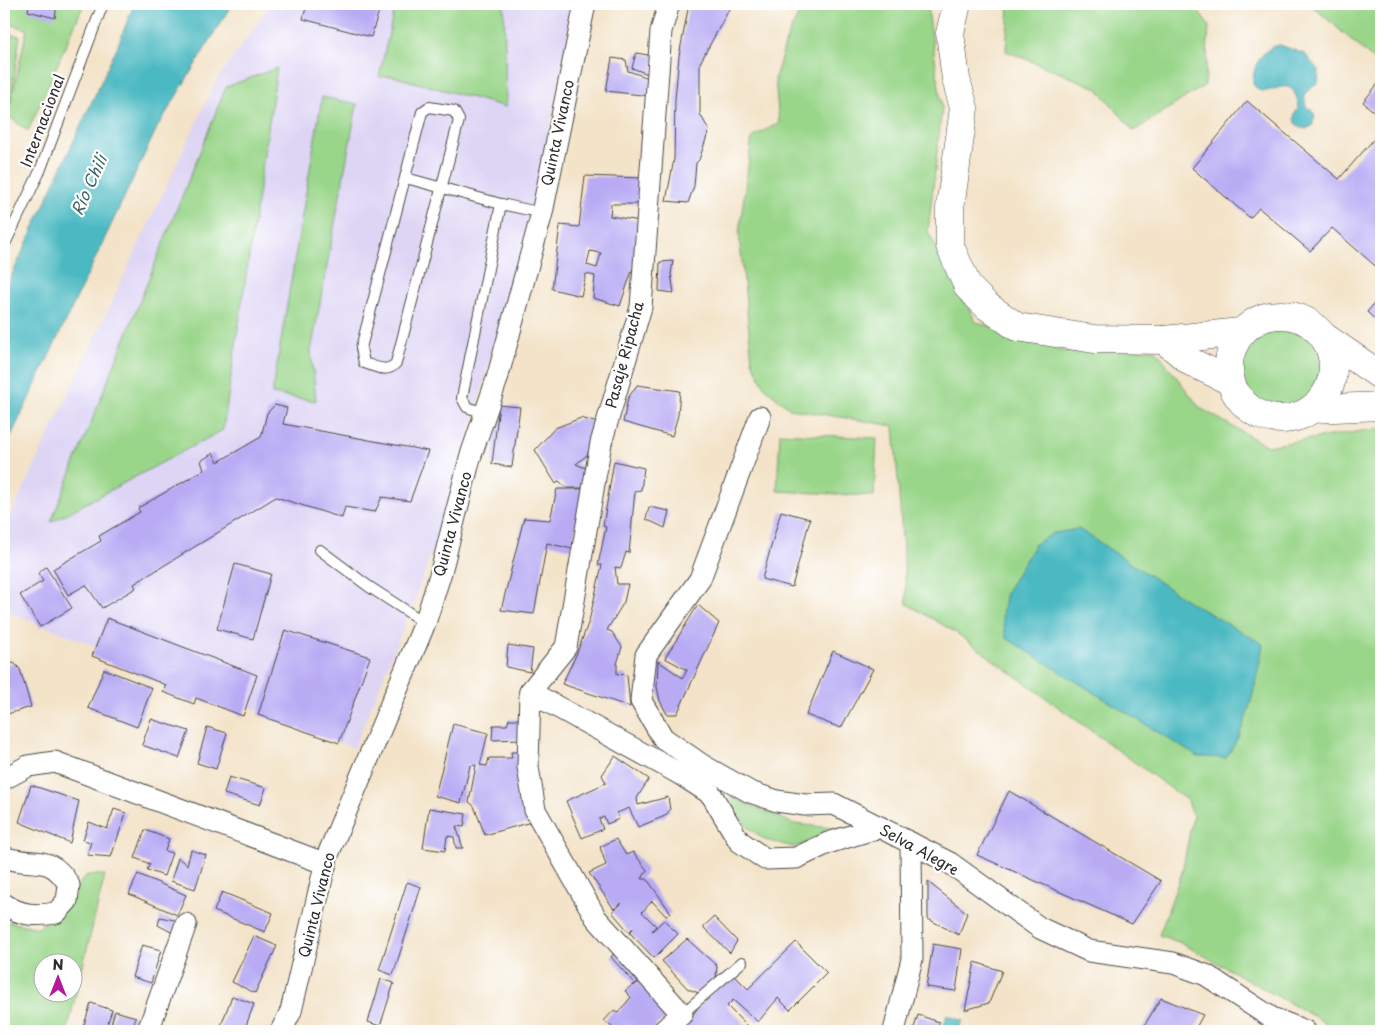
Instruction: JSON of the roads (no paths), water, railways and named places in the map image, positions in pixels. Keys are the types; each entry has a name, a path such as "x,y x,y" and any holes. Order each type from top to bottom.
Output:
{"street":[{"name":"Quinta Vivanco","path":"281,1031 291,1011 326,864 425,623 441,572 484,413 497,379 542,213 585,4"},
{"name":"Pasaje Ripacha","path":"530,692 566,647 601,443 641,307 661,32 669,4"},
{"path":"956,4 950,33 956,79 964,108 950,208 950,246 968,287 987,306 1017,327 1094,339 1164,340 1241,332 1264,318 1280,315 1296,318 1311,325 1323,336 1381,376"},
{"path":"1241,332 1231,351 1229,366 1230,380 1236,394 1245,405 1257,413 1284,419 1299,416 1311,409 1326,390 1333,367 1330,351 1323,336"},
{"path":"1164,340 1191,362 1230,380"},
{"path":"1311,409 1381,406"},
{"name":"Selva Alegre","path":"760,417 700,579 646,655 641,701 663,738 702,765 750,792 777,801 805,805 834,804 880,827 950,863 1040,928 1064,940 1089,951 1173,963 1206,975 1272,1018 1305,1031"},
{"path":"663,1031 682,1014 596,918 535,810 528,767 530,692 680,774 711,794 739,841 765,859 796,858 828,843 880,827"},
{"path":"4,779 28,766 55,762 326,864"},
{"path":"680,774 702,765"},
{"path":"894,1031 912,960 911,843"},
{"path":"4,856 39,861 61,871 69,885 66,901 56,913 36,916 15,912 4,904"},
{"path":"148,1031 186,924"}],"lane":[{"name":"Internacional","path":"4,246 40,171 103,4"},
{"path":"429,106 454,112 459,120 443,187 396,363 389,369 364,363 360,348 422,112 429,106"},
{"path":"406,178 501,204 542,213"},
{"path":"484,413 467,407 462,398 501,204"},
{"path":"320,550 368,586 425,623"},
{"path":"682,1014 742,962"}],"water":[{"name":"Río Chili","path":"134,4 232,4 157,128 4,451 4,292 118,45"},
{"path":"1280,45 1305,54 1319,71 1318,83 1304,94 1306,107 1312,110 1315,116 1312,126 1306,129 1299,127 1294,120 1295,113 1299,108 1296,95 1291,88 1285,87 1265,91 1258,90 1253,84 1254,71 1259,59 1268,50"},
{"path":"1079,529 1191,603 1263,644 1246,718 1226,758 1198,757 1006,638 1002,615 1006,592 1035,544 1054,533"},
{"path":"947,1015 963,1021 957,1031 942,1031"}]}
